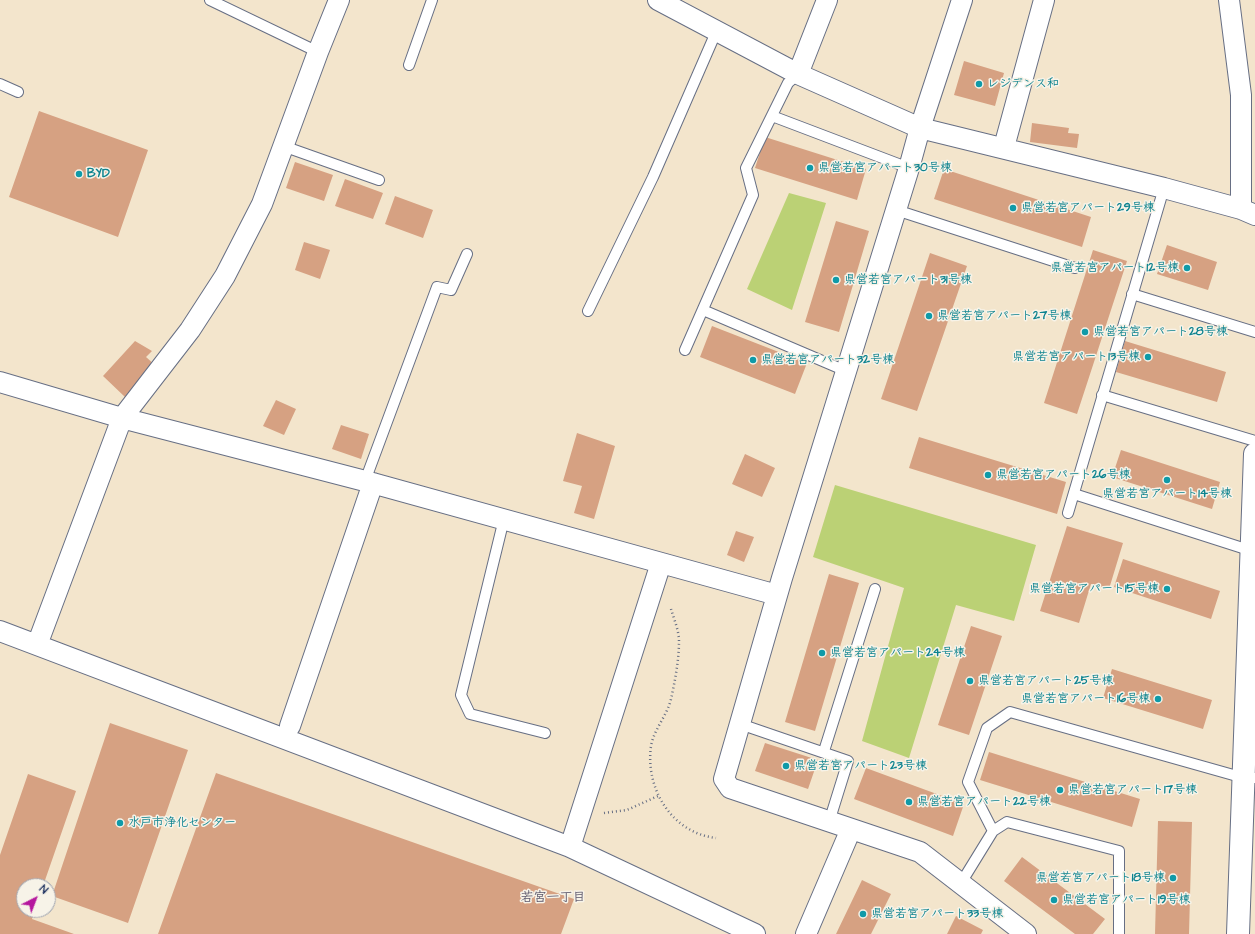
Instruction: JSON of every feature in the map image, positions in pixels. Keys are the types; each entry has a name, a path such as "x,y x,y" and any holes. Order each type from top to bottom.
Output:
{"street":[{"path":"37,646 122,418 190,330 225,276 262,204 318,52 339,0"},
{"path":"658,0 798,74 920,128 1004,147 1164,188 1248,212 1241,95 1228,0"},
{"path":"798,74 827,0"},
{"path":"962,0 920,128 777,595 724,779 730,788 920,852 1026,934"},
{"path":"1004,147 1044,0"},
{"path":"0,382 122,418 369,482 777,595"},
{"path":"1238,934 1250,778 1253,579 1252,551 1255,454"},
{"path":"290,726 369,482"},
{"path":"570,847 661,563"},
{"path":"0,631 570,847 755,934"},
{"path":"806,934 851,829"}],"lane":[{"path":"210,0 318,52"},
{"path":"409,65 432,0"},
{"path":"588,311 653,177 717,30"},
{"path":"685,350 753,195 746,168 788,83 798,74"},
{"path":"0,84 18,92"},
{"path":"772,116 909,168"},
{"path":"284,146 380,180"},
{"path":"1068,513 1164,188"},
{"path":"896,210 1075,268"},
{"path":"369,482 437,287 451,290 467,254"},
{"path":"1132,294 1255,332"},
{"path":"703,310 846,371"},
{"path":"1102,395 1255,442"},
{"path":"1074,494 1252,551"},
{"path":"504,519 461,695 470,714 545,733"},
{"path":"824,751 875,589"},
{"path":"993,831 968,782 987,728 1010,712 1250,778"},
{"path":"740,724 824,751 848,761 829,822"},
{"path":"961,883 993,831 1007,822 1119,851 1119,934"}],"path":[{"path":"655,584 669,599 679,640 671,699 651,745 652,776 658,796 669,812 682,826 702,837 716,838"},
{"path":"582,811 608,813 627,810 658,796"}],"green space":[{"path":"789,193 826,203 792,310 747,289"},
{"path":"835,485 1036,545 1014,621 956,605 909,758 862,741 904,588 813,557"}],"building":[{"name":"レジデンス和","path":"964,61 1004,73 995,106 954,95"},
{"name":"BYD","path":"39,111 148,150 118,237 9,197"},
{"path":"1032,123 1069,128 1068,133 1079,134 1077,148 1030,142"},
{"name":"県営若宮アパート30号棟","path":"765,137 866,169 857,200 755,168"},
{"path":"295,162 333,175 324,201 286,188"},
{"name":"県営若宮アパート29号棟","path":"944,169 1091,217 1082,247 934,199"},
{"path":"345,179 383,193 373,219 335,206"},
{"path":"395,196 433,210 423,238 385,224"},
{"name":"県営若宮アパート31号棟","path":"836,221 869,231 839,332 805,322"},
{"path":"304,242 330,250 320,279 295,270"},
{"name":"県営若宮アパート12号棟","path":"1167,245 1217,262 1208,290 1157,274"},
{"name":"県営若宮アパート28号棟","path":"1093,250 1127,261 1077,414 1044,403"},
{"name":"県営若宮アパート27号棟","path":"930,253 967,266 917,411 881,399"},
{"name":"県営若宮アパート32号棟","path":"712,326 807,363 795,394 700,357"},
{"path":"135,341 152,351 146,357 155,365 125,397 103,376"},
{"name":"県営若宮アパート13号棟","path":"1125,341 1226,372 1217,402 1116,372"},
{"path":"276,400 296,409 284,435 263,426"},
{"path":"341,425 369,434 361,459 332,449"},
{"path":"577,433 615,446 594,519 574,513 582,486 563,481"},
{"name":"県営若宮アパート26号棟","path":"919,437 1066,482 1057,514 909,468"},
{"name":"県営若宮アパート14号棟","path":"1121,450 1220,482 1212,509 1112,477"},
{"path":"745,454 775,468 762,497 732,484"},
{"path":"1067,526 1123,543 1109,589 1091,584 1079,623 1040,611"},
{"path":"736,531 754,537 744,562 727,555"},
{"name":"県営若宮アパート15号棟","path":"1123,559 1220,591 1211,619 1114,587"},
{"name":"県営若宮アパート24号棟","path":"829,574 859,583 815,731 785,722"},
{"name":"県営若宮アパート25号棟","path":"971,626 1002,636 969,735 938,725"},
{"name":"県営若宮アパート16号棟","path":"1112,669 1212,700 1203,729 1103,698"},
{"name":"水戸市浄化センター","path":"110,723 188,750 128,923 56,897 56,884"},
{"name":"県営若宮アパート23号棟","path":"765,743 818,760 808,789 755,771"},
{"name":"県営若宮アパート17号棟","path":"989,752 1140,799 1132,827 980,780"},
{"name":"県営若宮アパート22号棟","path":"866,768 964,804 953,836 854,799"},
{"path":"216,773 574,899 561,934 158,934"},
{"path":"28,774 76,791 46,878 16,878 16,918 32,918 74,934 0,934 0,855"},
{"name":"県営若宮アパート18号棟","path":"1158,821 1192,822 1189,934 1155,934"},
{"name":"県営若宮アパート19号棟","path":"1022,857 1105,919 1093,934 1075,934 1004,881"},
{"name":"県営若宮アパート33号棟","path":"862,880 891,894 871,934 836,934"},
{"path":"956,916 983,930 981,934 947,934"}],"place":[{"name":"レジデンス和","path":"979,84"},
{"name":"県営若宮アパート30号棟","path":"810,168"},
{"name":"BYD","path":"79,174"},
{"name":"県営若宮アパート29号棟","path":"1013,208"},
{"name":"県営若宮アパート12号棟","path":"1187,268"},
{"name":"県営若宮アパート31号棟","path":"836,280"},
{"name":"県営若宮アパート27号棟","path":"929,316"},
{"name":"県営若宮アパート28号棟","path":"1085,332"},
{"name":"県営若宮アパート13号棟","path":"1148,357"},
{"name":"県営若宮アパート32号棟","path":"753,360"},
{"name":"県営若宮アパート26号棟","path":"988,475"},
{"name":"県営若宮アパート14号棟","path":"1167,480"},
{"name":"県営若宮アパート15号棟","path":"1167,589"},
{"name":"県営若宮アパート24号棟","path":"822,653"},
{"name":"県営若宮アパート25号棟","path":"970,681"},
{"name":"県営若宮アパート16号棟","path":"1158,699"},
{"name":"県営若宮アパート23号棟","path":"786,766"},
{"name":"県営若宮アパート17号棟","path":"1060,790"},
{"name":"県営若宮アパート22号棟","path":"909,802"},
{"name":"水戸市浄化センター","path":"120,823"},
{"name":"県営若宮アパート18号棟","path":"1173,878"},
{"name":"県営若宮アパート19号棟","path":"1054,900"},
{"name":"県営若宮アパート33号棟","path":"863,914"}],"district":[{"name":"若宮一丁目","path":"553,898"}]}
